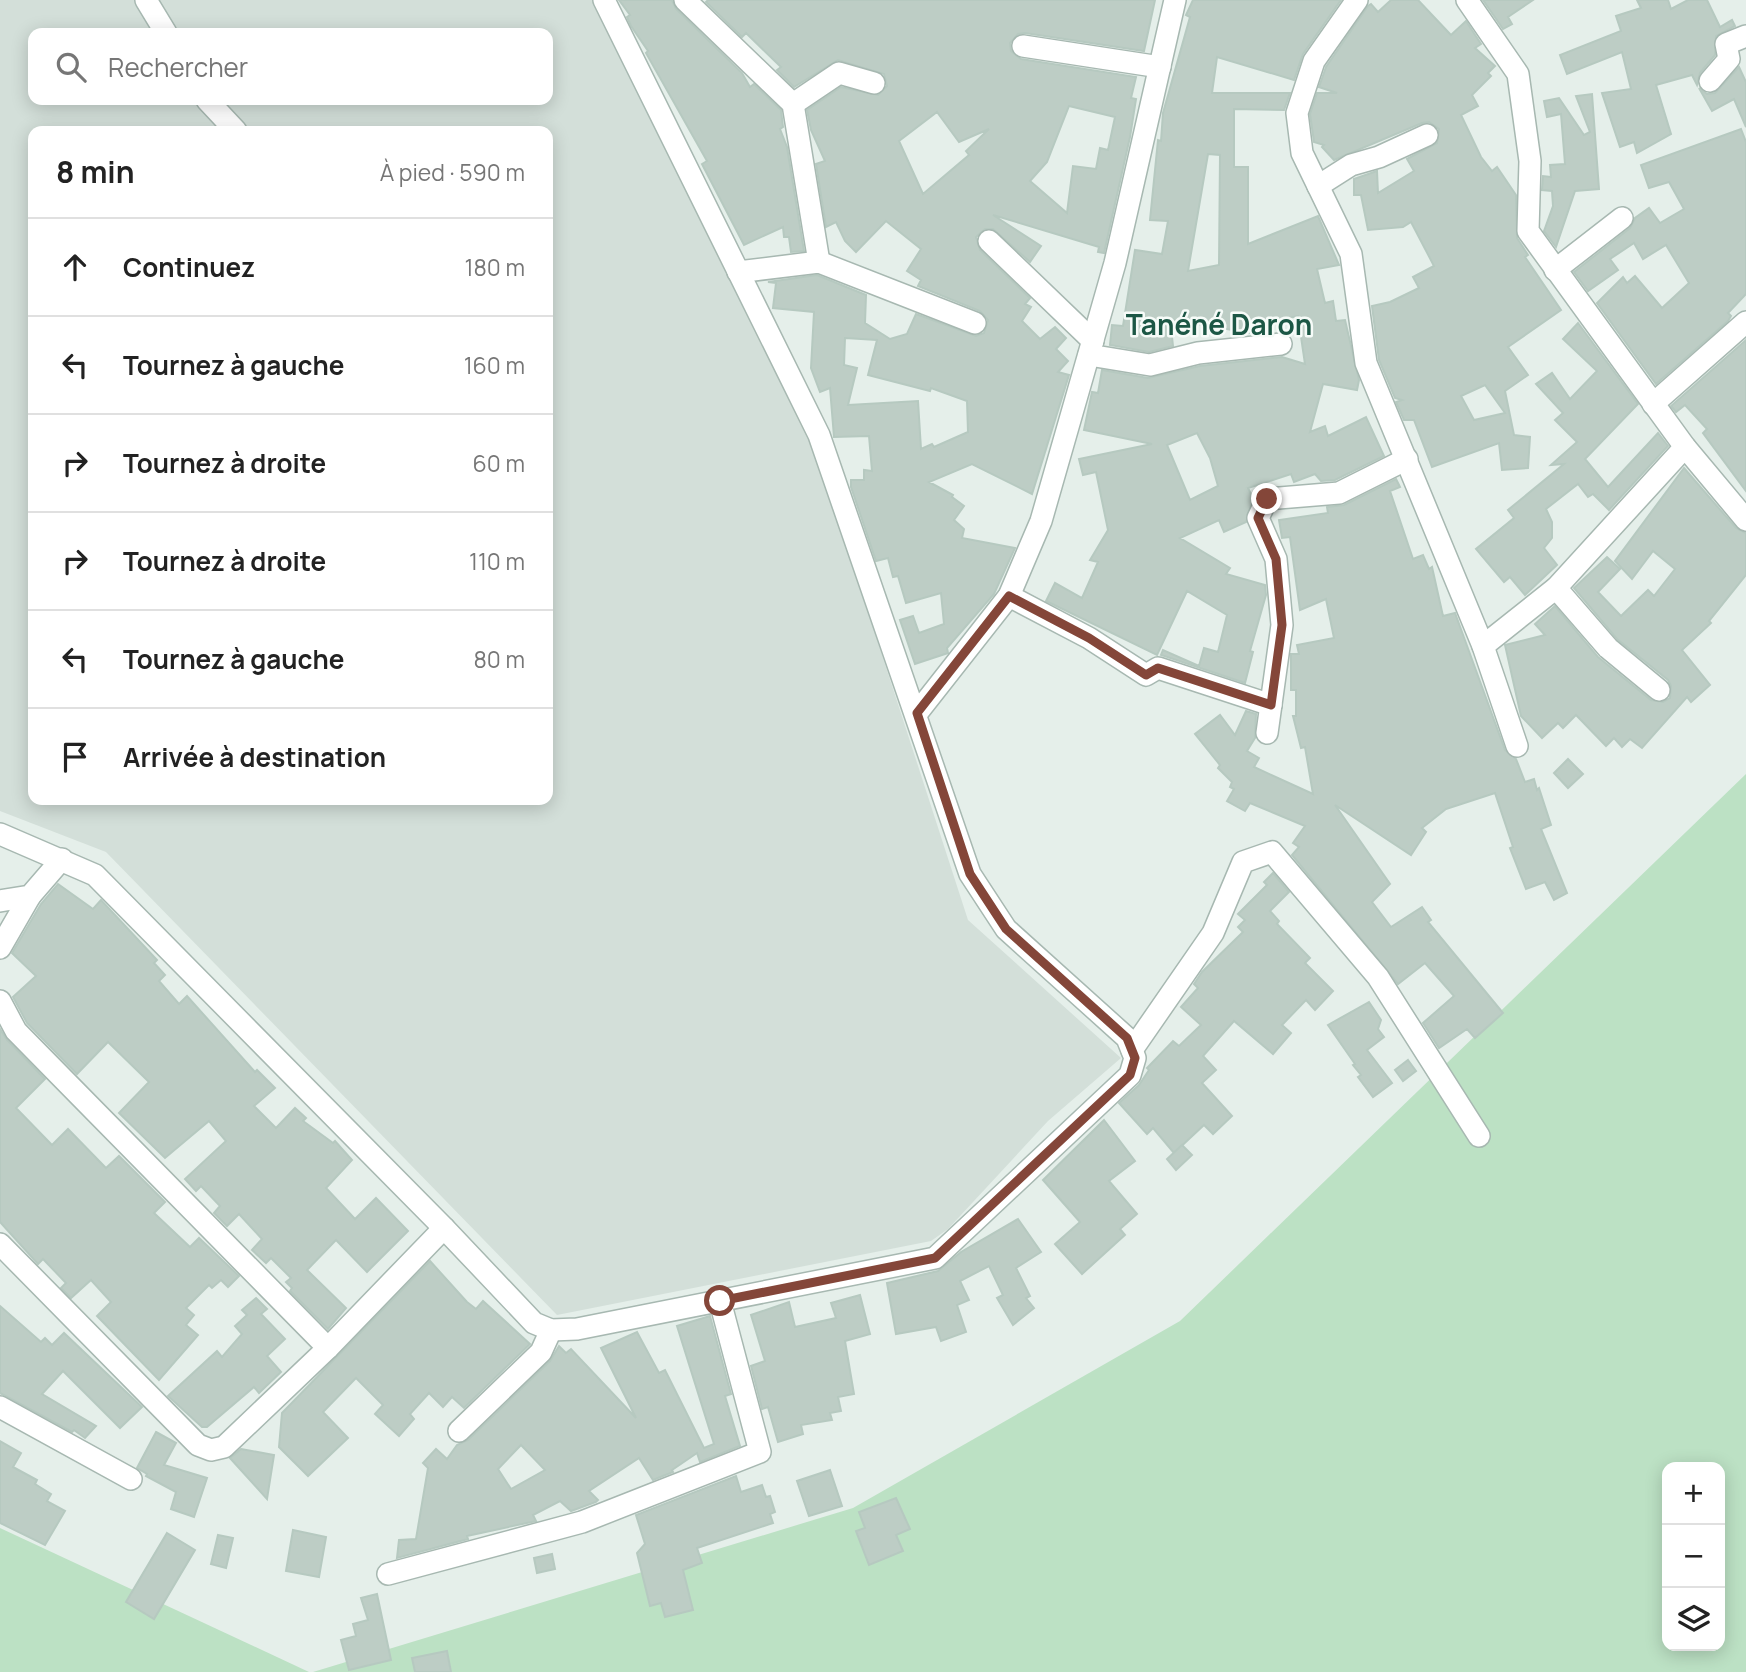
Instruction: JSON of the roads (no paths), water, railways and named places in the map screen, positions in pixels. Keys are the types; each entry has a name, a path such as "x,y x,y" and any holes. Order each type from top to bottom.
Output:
{"street":[{"path":"146,0 163,28"},
{"path":"0,834 95,875 534,1322 551,1330 577,1329 935,1258 1130,1075 1135,1058 1127,1038 1006,929 970,874 917,713 819,435 604,0"},
{"path":"685,0 793,104 819,262"},
{"path":"917,713 1009,596 1041,521 1115,263 1175,0"},
{"path":"1357,0 1314,61 1297,113 1302,153 1351,254 1366,363 1483,646 1517,746"},
{"path":"1468,0 1518,74 1530,160 1528,231 1685,447 1746,520"},
{"path":"1710,81 1729,59 1726,44 1746,36"},
{"path":"1023,46 1160,67"},
{"path":"793,104 839,73 874,83"},
{"path":"212,105 231,126"},
{"path":"1318,186 1351,164 1379,157 1427,135"},
{"path":"1555,270 1622,218"},
{"path":"989,241 1091,348 1150,365 1198,353 1281,344"},
{"path":"738,272 819,262 975,323"},
{"path":"1653,404 1746,322"},
{"path":"1483,646 1556,588 1685,447"},
{"path":"1267,733 1282,625 1276,559 1258,518 1267,499 1339,493 1407,459"},
{"path":"1556,588 1608,648 1659,690"},
{"path":"1009,596 1089,638 1146,675 1158,668 1271,705"},
{"path":"1132,1050 1213,933 1242,862 1272,852 1378,978 1479,1136"},
{"path":"0,948 30,897 62,859"},
{"path":"0,901 30,897"},
{"path":"0,1001 16,1031 328,1348"},
{"path":"0,1244 198,1445 211,1450 225,1447 328,1348 444,1228"},
{"path":"388,1574 582,1522 760,1452 720,1301"},
{"path":"458,1431 541,1352 551,1330"},
{"path":"0,1407 131,1479"}],"district":[{"name":"Tanéné Daron","path":"1219,324"}]}
